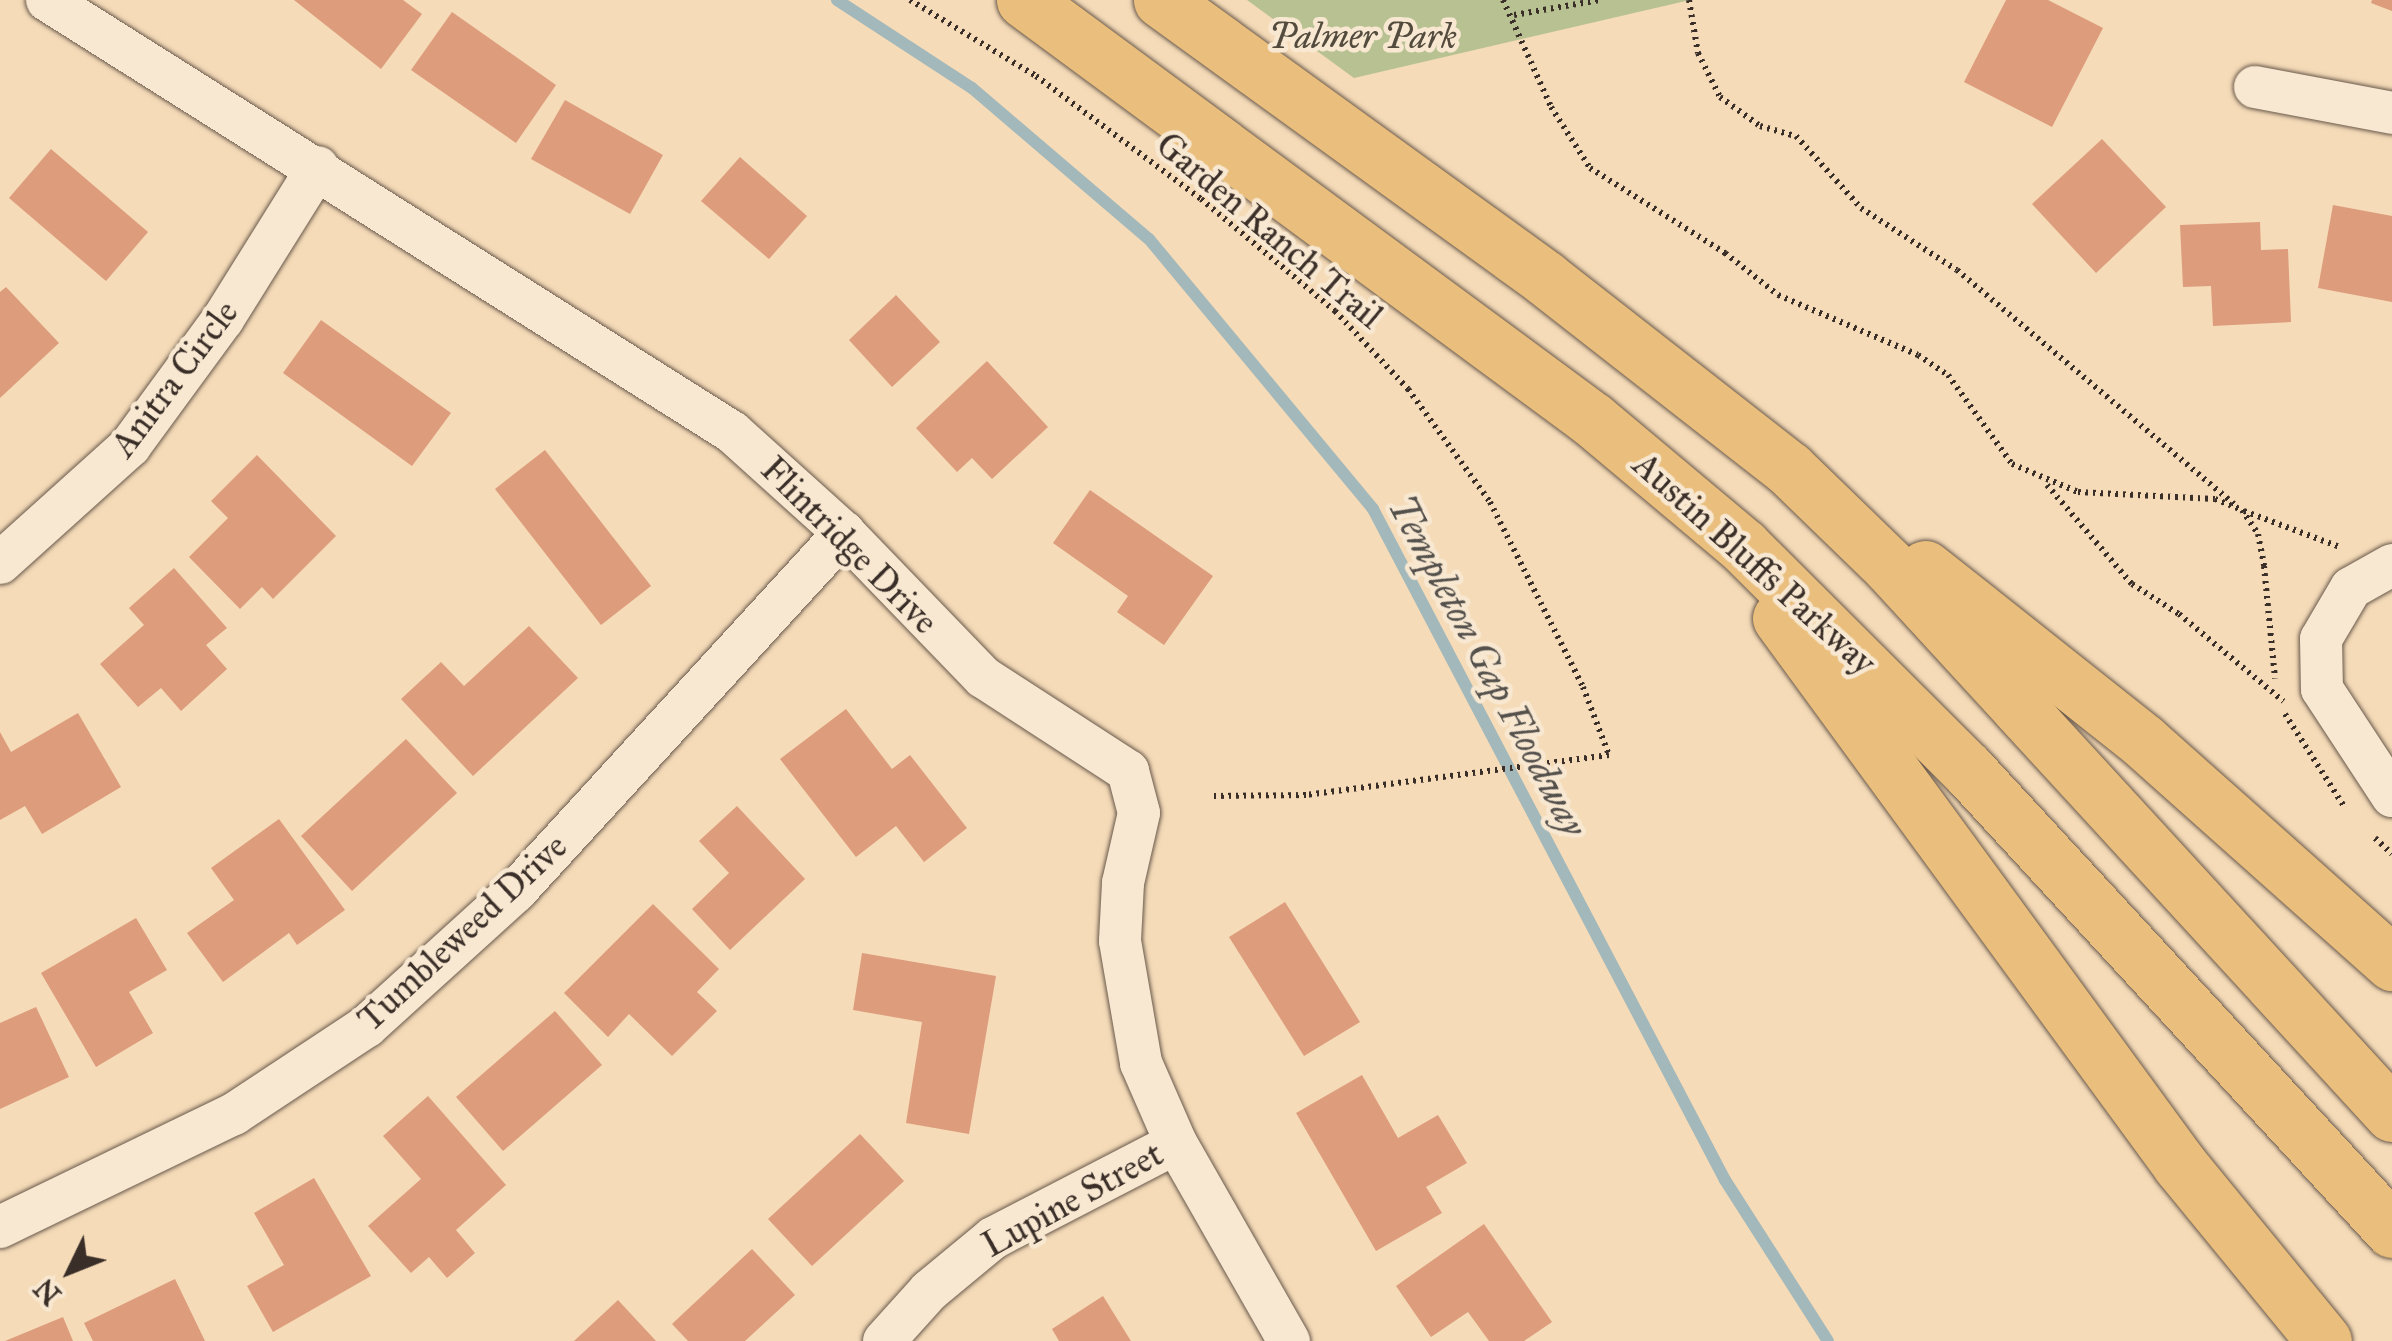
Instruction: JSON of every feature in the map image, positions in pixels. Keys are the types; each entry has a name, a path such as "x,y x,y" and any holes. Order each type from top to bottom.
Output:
{"main road":[{"name":"Austin Bluffs Parkway","path":"1024,0 1670,484 1846,644 2392,1230"},
{"path":"1161,0 1603,322 2142,740 2392,963"},
{"path":"1790,469 1888,566 2392,1114"},
{"path":"1670,484 1799,642 2180,1164 2324,1341"}],"street":[{"name":"Flintridge Drive","path":"48,0 662,382 732,432 844,532 983,678 1128,772 1139,812 1124,884 1124,994 1141,1063 1176,1143 1288,1341"},
{"path":"2255,87 2392,114"},
{"name":"Anitra Circle","path":"0,563 130,446 224,319 318,168"},
{"name":"Tumbleweed Drive","path":"0,1227 234,1114 367,1026 516,891 844,532"},
{"path":"2379,812 2322,689 2320,639 2351,588 2390,565"},
{"name":"Lupine Street","path":"884,1341 929,1291 993,1238 1176,1143"}],"path":[{"name":"Garden Ranch Trail","path":"910,0 1036,76 1202,199 1335,311 1408,389 1490,502 1583,687 1608,755 1306,795 1214,796"},
{"path":"1503,0 1514,14 1551,107 1590,168 1725,253 1778,295 1918,356 1948,375 2012,464 2045,482 2078,492 2215,500 2390,565"},
{"path":"1514,14 1600,0"},
{"path":"1689,0 1698,53 1720,96 1760,126 1796,136 1862,208 1957,270 2242,510 2261,550 2280,701 2312,766 2352,815"},
{"path":"2045,482 2132,584 2179,614 2280,701"},
{"path":"2379,812 2392,854"}],"green space":[{"name":"Palmer Park","path":"1247,0 1690,0 1354,78"}],"building":[{"path":"294,0 403,0 422,14 381,69"},
{"path":"2006,0 2048,0 2103,28 2052,127 1964,82"},
{"path":"2392,0 2392,11 2371,3"},
{"path":"452,12 556,85 516,143 411,70"},
{"path":"565,100 663,155 630,214 531,159"},
{"path":"2102,139 2166,207 2096,273 2032,204"},
{"path":"51,149 148,232 106,281 9,198"},
{"path":"740,157 807,216 769,259 701,201"},
{"path":"2333,205 2392,216 2392,302 2318,288"},
{"path":"2260,222 2261,250 2288,249 2291,322 2213,326 2211,286 2183,287 2180,225"},
{"path":"6,287 59,343 0,398 0,292"},
{"path":"896,295 940,342 892,387 849,340"},
{"path":"321,320 451,413 412,466 283,373"},
{"path":"987,361 1048,427 992,479 972,458 957,472 916,428"},
{"path":"545,450 651,586 601,625 495,489"},
{"path":"257,455 336,536 273,599 262,587 240,609 189,557 228,518 211,501"},
{"path":"1090,490 1213,576 1164,645 1117,612 1128,596 1053,543"},
{"path":"174,568 227,628 206,645 227,669 181,711 161,688 138,707 100,664 144,625 129,608"},
{"path":"529,626 578,678 473,776 401,699 441,662 464,686"},
{"path":"846,709 892,769 910,755 967,828 924,862 896,826 856,857 780,759"},
{"path":"78,713 121,787 42,834 25,806 0,820 0,732 11,752"},
{"path":"406,739 457,793 352,891 301,836"},
{"path":"737,806 805,879 730,950 692,909 729,873 699,841"},
{"path":"279,819 345,910 297,945 289,933 223,982 187,933 234,900 211,868"},
{"path":"1285,902 1360,1022 1304,1056 1229,937"},
{"path":"653,904 719,969 697,992 717,1011 672,1056 629,1014 608,1037 564,993"},
{"path":"136,918 167,970 129,992 153,1033 96,1067 41,973"},
{"path":"862,953 996,976 969,1134 906,1123 922,1022 853,1010"},
{"path":"36,1007 69,1077 0,1109 0,1023"},
{"path":"555,1011 602,1065 503,1151 456,1097"},
{"path":"1362,1075 1398,1138 1438,1115 1467,1163 1426,1187 1442,1213 1376,1251 1296,1113"},
{"path":"428,1096 506,1185 456,1230 475,1253 447,1278 429,1257 411,1273 368,1226 421,1179 383,1136"},
{"path":"860,1134 904,1181 812,1266 768,1219"},
{"path":"314,1178 371,1276 273,1332 247,1286 284,1265 254,1213"},
{"path":"1484,1224 1552,1322 1524,1341 1489,1341 1468,1312 1431,1337 1396,1286"},
{"path":"752,1249 795,1295 745,1341 688,1341 672,1324"},
{"path":"175,1279 205,1341 93,1341 84,1323"},
{"path":"1103,1296 1131,1341 1059,1341 1052,1329"},
{"path":"618,1300 656,1341 574,1341"},
{"path":"63,1317 73,1341 5,1341"}],"waterway":[{"name":"Templeton Gap Floodway","path":"837,0 972,88 1149,239 1373,509 1725,1180 1828,1341"}]}
